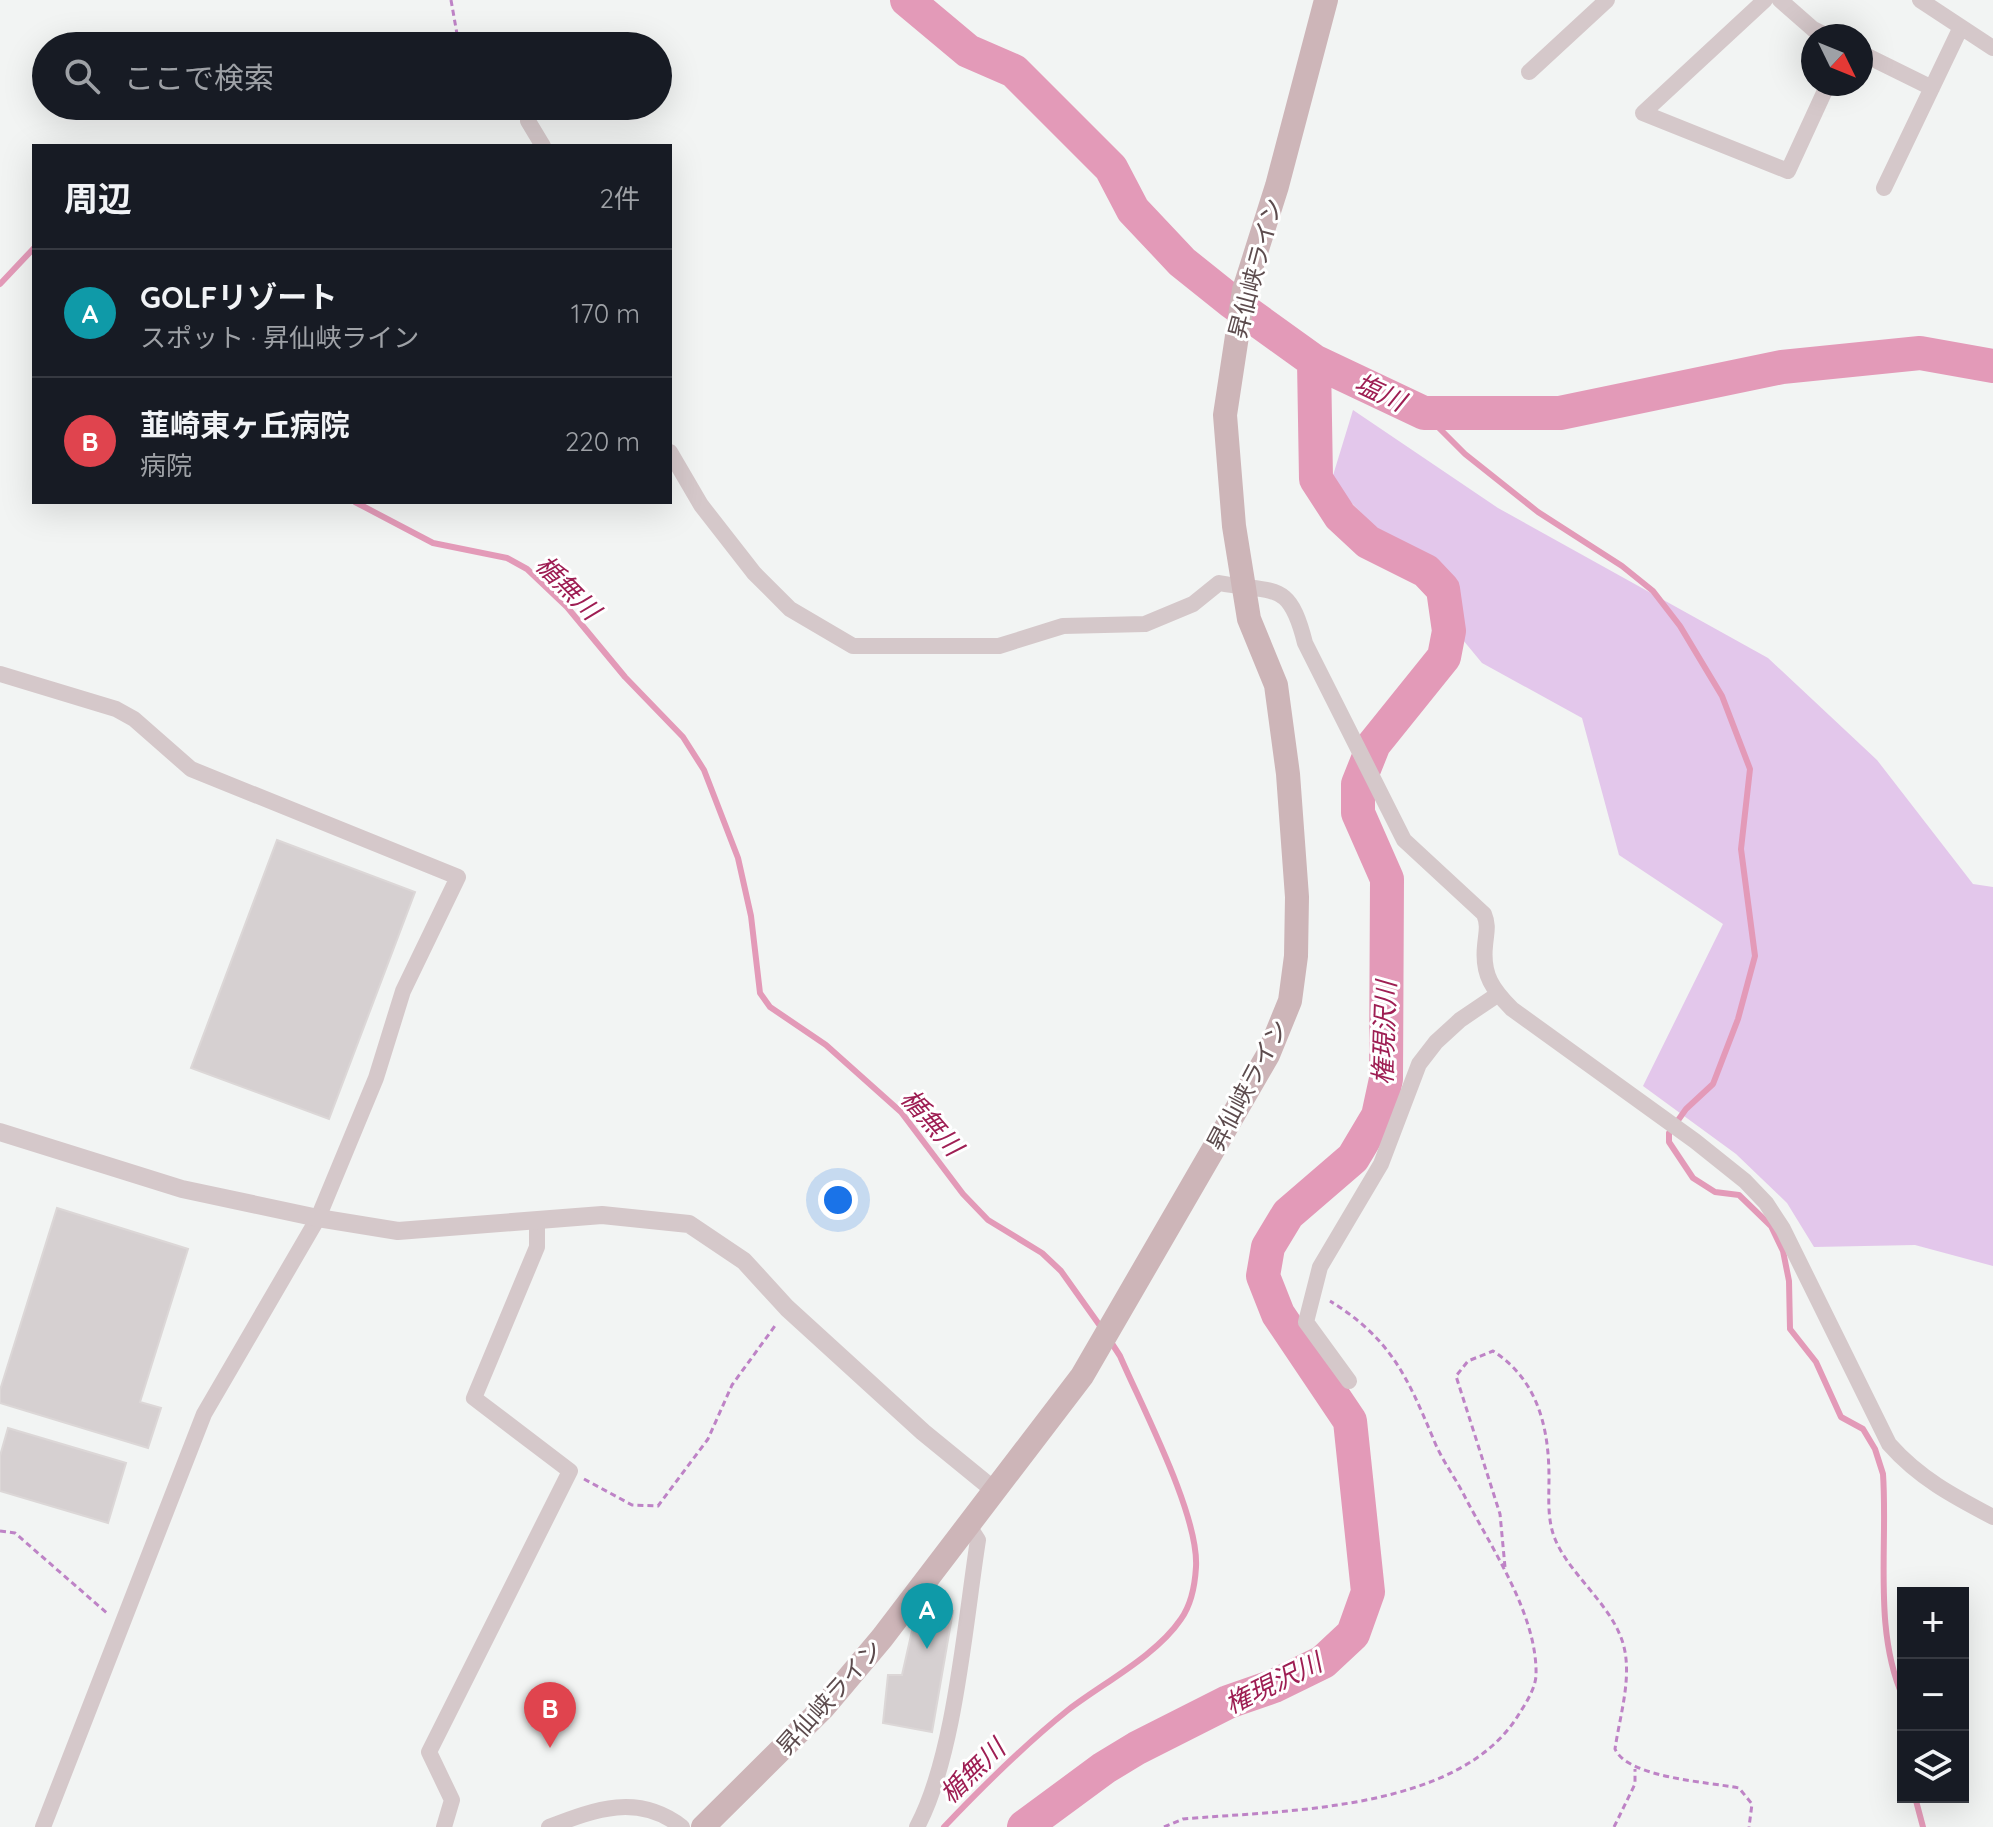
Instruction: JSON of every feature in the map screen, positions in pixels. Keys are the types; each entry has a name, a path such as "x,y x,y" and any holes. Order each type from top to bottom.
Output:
{"main road":[{"name":"昇仙峡ライン","path":"703,1827 823,1708 969,1526 1082,1376 1268,1055 1290,1001 1296,956 1297,897 1288,774 1276,685 1249,619 1234,526 1225,415 1244,290 1277,186 1324,10"}],"street":[{"path":"1529,72 1607,0"},
{"path":"1765,0 1643,113 1788,171 1822,96"},
{"path":"1780,0 1807,24"},
{"path":"1920,0 1993,48"},
{"path":"1884,188 1961,27"},
{"path":"1873,59 1932,88"},
{"path":"528,121 542,144"},
{"path":"672,455 701,505 754,573 790,609 853,646 999,646 1063,626 1145,624 1193,604 1219,583 1272,590 1297,611 1305,643 1354,747 1404,840 1484,914 1489,925 1485,973 1497,995 1745,1181 1783,1229 1889,1444 1910,1467 1942,1491 1993,1517"},
{"path":"0,674 116,709 134,719 191,769 458,877 403,991 376,1078 318,1218 204,1414 43,1827"},
{"path":"1349,1381 1306,1322 1320,1267 1381,1164 1419,1064 1444,1034 1497,995"},
{"path":"0,1132 182,1189 318,1218 398,1231 602,1215 689,1224 744,1261 787,1308 923,1432 994,1490"},
{"path":"444,1827 452,1800 429,1752 570,1471 474,1398 537,1247 537,1221"},
{"path":"917,1827 931,1802 953,1697 978,1540 969,1526"},
{"path":"549,1827 597,1808 648,1808 668,1816 682,1827"}],"path":[{"path":"451,0 457,32"},
{"path":"1164,1827 1183,1819 1339,1806 1384,1795 1462,1767 1511,1729 1536,1678 1533,1641 1506,1571 1434,1441 1420,1403 1393,1354 1375,1335 1313,1291"},
{"path":"570,1471 632,1505 658,1506 708,1439 732,1385 787,1308"},
{"path":"1506,1571 1500,1514 1456,1376 1468,1361 1493,1351 1524,1378 1543,1414 1549,1450 1549,1519 1556,1541 1620,1636 1626,1657 1615,1749 1619,1757 1635,1769 1739,1788 1752,1804 1749,1827"},
{"path":"0,1531 15,1533 123,1627"},
{"path":"1614,1827 1635,1784 1635,1769"}],"shaded area":[{"path":"1353,410 1498,508 1768,658 1877,760 1973,884 1993,887 1993,1266 1915,1245 1814,1247 1787,1203 1736,1154 1643,1086 1723,924 1619,855 1582,718 1482,663 1463,640 1454,590 1438,562 1383,535 1331,482"}],"building":[{"path":"277,840 415,892 329,1119 191,1068"},
{"path":"57,1208 188,1249 140,1402 161,1408 148,1448 0,1403 0,1390"},
{"path":"8,1428 126,1463 108,1523 0,1491 0,1456"},
{"path":"930,1609 953,1611 932,1732 883,1723 888,1675 902,1675 914,1622 927,1621"}],"waterway":[{"name":"塩川","path":"907,0 968,51 1014,71 1111,168 1133,210 1182,262 1232,302 1314,361 1424,413 1560,413 1782,367 1920,353 1993,366"},
{"name":"楯無川","path":"0,284 32,250"},
{"name":"権現沢川","path":"1024,1827 1104,1768 1137,1748 1228,1702 1274,1686 1323,1662 1353,1634 1368,1592 1350,1421 1278,1314 1263,1276 1268,1247 1288,1214 1353,1158 1378,1116 1386,1079 1387,879 1358,813 1358,784 1374,744 1444,657 1449,631 1443,589 1426,571 1368,542 1340,516 1316,479 1314,361"},
{"path":"1424,413 1465,454 1538,512 1622,566 1653,591 1680,626 1722,696 1750,769 1741,849 1755,956 1738,1019 1713,1084 1686,1109 1669,1133 1669,1142 1693,1178 1715,1192 1739,1195 1771,1226 1783,1251 1789,1281 1790,1329 1816,1362 1841,1417 1863,1429 1875,1449 1883,1474 1885,1616 1897,1680"},
{"name":"楯無川","path":"359,504 433,543 507,558 527,569 567,607 625,677 683,737 704,770 738,858 751,916 760,993 770,1007 826,1045 901,1112 963,1194 988,1220 1042,1253 1061,1271 1103,1330"},
{"name":"楯無川","path":"944,1827 1051,1724 1158,1645 1181,1619 1190,1601 1196,1567 1188,1519 1155,1431 1109,1339"},
{"path":"1917,1803 1923,1827"}],"place":[{"name":"GOLFリゾート","path":"927,1649"},
{"name":"韮崎東ヶ丘病院","path":"550,1748"}]}
